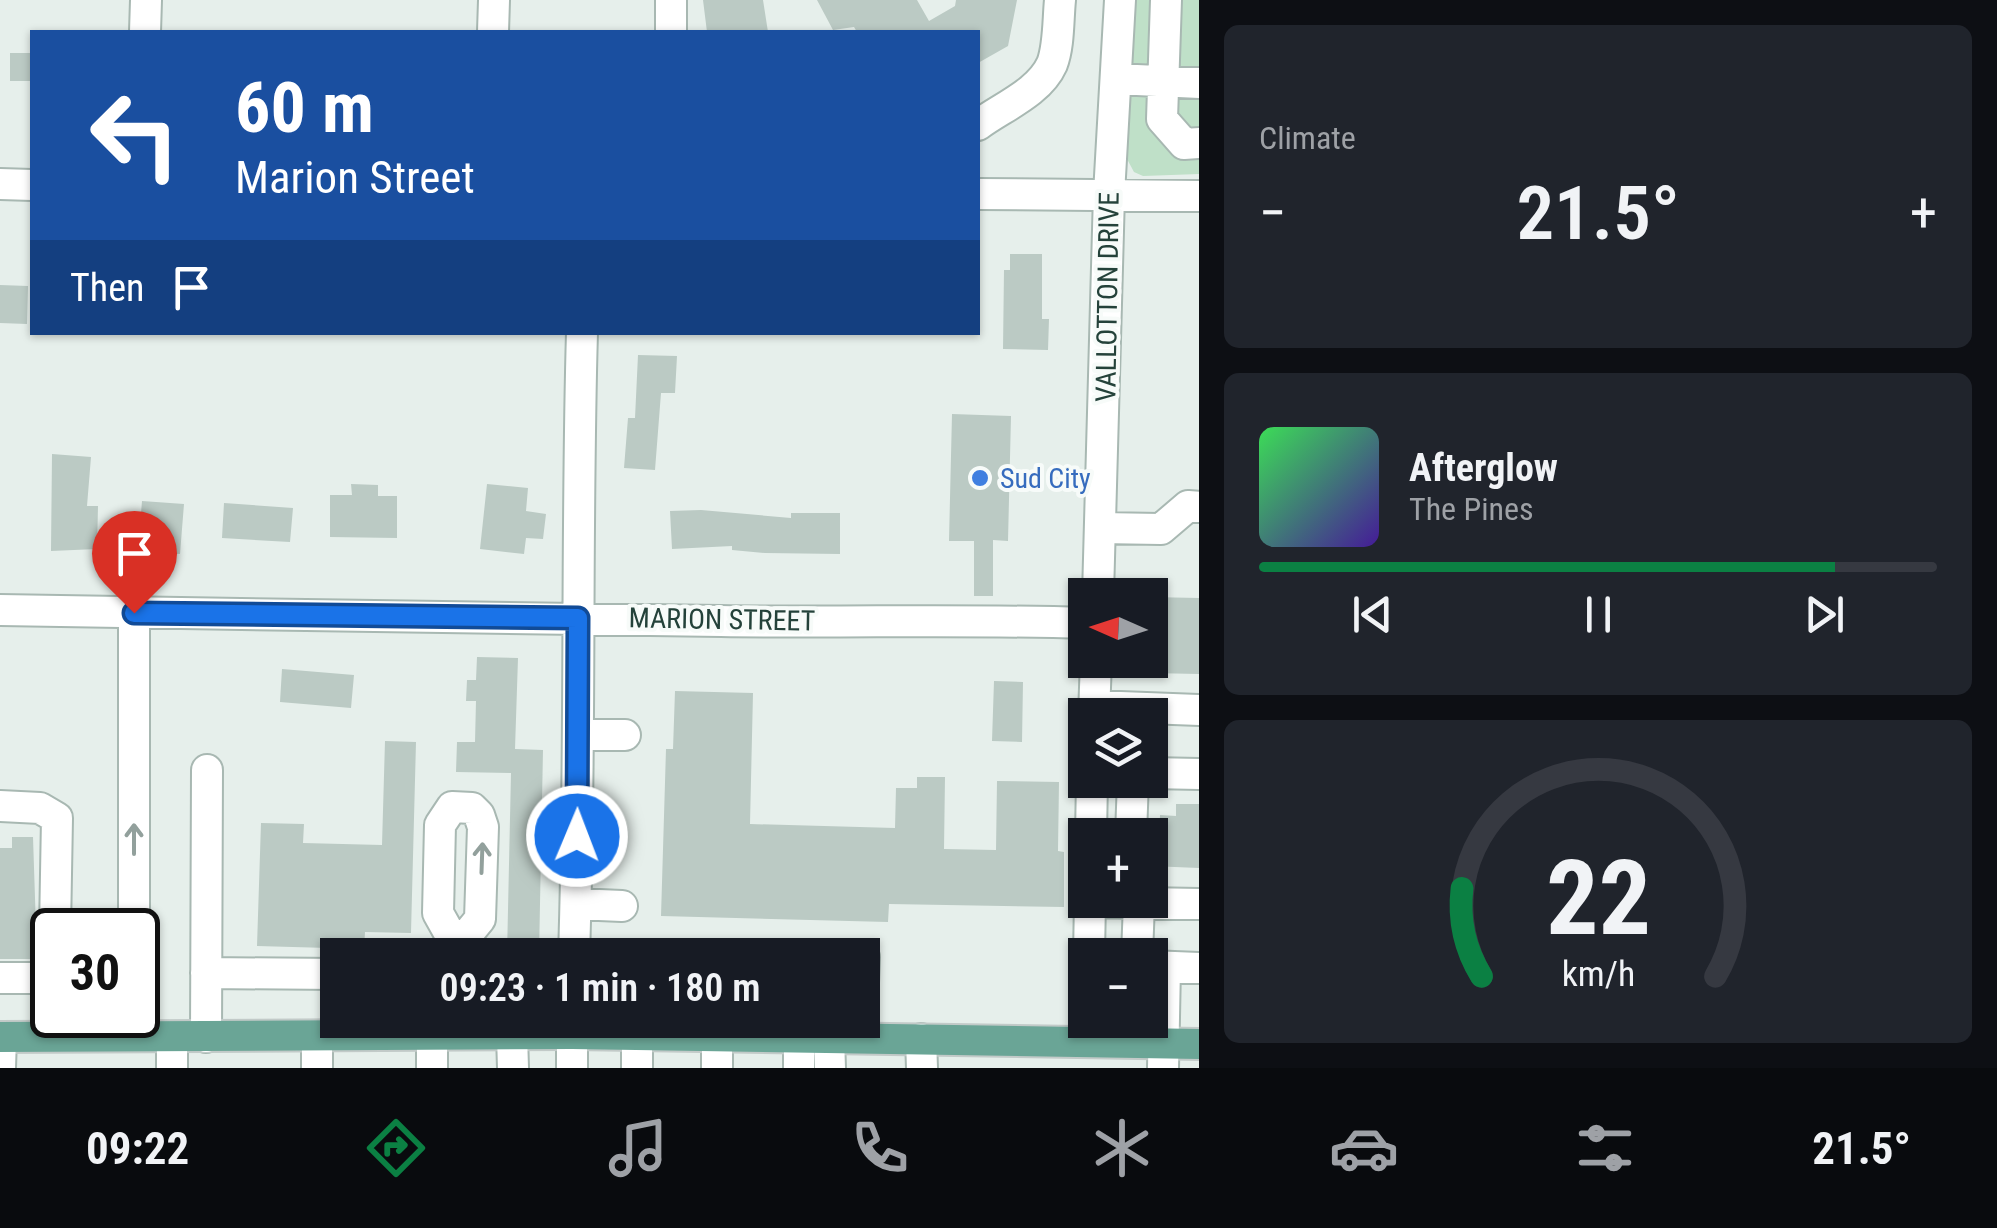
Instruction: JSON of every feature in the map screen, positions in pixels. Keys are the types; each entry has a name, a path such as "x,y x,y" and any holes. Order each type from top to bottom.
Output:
{"main road":[{"path":"0,1037 30,1031"},
{"path":"880,1037 921,1054 1068,1034"},
{"path":"150,1038 172,1053 206,1038 320,1036"},
{"path":"739,1038 814,1053 844,1038"},
{"path":"1109,1038 1163,1056 1199,1044"}],"street":[{"path":"145,30 146,0"},
{"path":"493,30 494,0"},
{"path":"671,30 672,0"},
{"path":"983,111 1027,94 1046,75 1054,60 1060,0"},
{"name":"VALLOTTON DRIVE","path":"1099,578 1109,194 1120,0"},
{"path":"1166,0 1162,119 1184,144 1199,144"},
{"path":"1116,80 1199,83"},
{"path":"0,184 30,185"},
{"path":"980,194 1199,196"},
{"path":"575,938 582,335"},
{"path":"1100,528 1161,529 1188,506 1199,506"},
{"name":"MARION STREET","path":"0,610 1068,623"},
{"path":"134,613 134,908"},
{"path":"1168,710 1199,710"},
{"path":"578,734 625,735"},
{"path":"206,1038 208,770"},
{"path":"1168,773 1199,774"},
{"path":"0,806 40,808 57,818 55,908"},
{"path":"1168,903 1199,904"},
{"path":"576,904 622,906"},
{"path":"1168,965 1199,968"},
{"path":"206,973 320,974"},
{"path":"0,978 30,978"},
{"path":"316,1068 317,1036"},
{"path":"0,1037 0,1068"},
{"path":"432,1068 445,1038"},
{"path":"512,1038 512,1068"},
{"path":"572,1038 572,1068"},
{"path":"637,1068 638,1038"},
{"path":"706,1038 717,1068"}],"green space":[{"path":"1135,0 1199,0 1199,174 1143,176 1134,172 1127,159"}],"building":[{"path":"703,0 763,0 768,30 707,30"},
{"path":"817,0 917,0 929,21 955,6 956,0 1017,0 1008,46 980,62 980,30 833,30"},
{"path":"10,53 30,53 30,81 10,81"},
{"path":"1010,254 1042,254 1042,319 1049,319 1048,350 1003,349 1004,270 1010,270"},
{"path":"0,285 28,286 27,324 0,323"},
{"path":"638,355 677,356 675,393 661,393 655,470 624,468 628,418 635,418"},
{"name":"Sud City","path":"952,414 1011,416 1008,541 993,540 993,596 974,596 974,541 949,541"},
{"path":"52,454 91,457 87,506 98,506 97,549 51,551"},
{"path":"351,484 378,485 378,496 397,496 397,538 330,537 330,495 352,495"},
{"path":"487,484 528,488 526,511 546,514 543,539 526,538 524,554 480,549"},
{"path":"142,501 184,504 180,554 138,551"},
{"path":"224,503 293,508 290,542 222,538"},
{"path":"670,511 791,518 791,513 840,513 840,554 765,553 732,550 732,546 672,549"},
{"path":"1168,597 1199,598 1199,674 1168,673"},
{"path":"477,657 518,658 515,749 543,750 539,938 507,938 511,773 456,772 457,742 475,742 476,701 466,701 467,680 476,680"},
{"path":"282,669 354,675 351,708 280,702"},
{"path":"994,681 1023,682 1022,742 992,741"},
{"path":"675,691 753,693 750,824 895,828 896,788 917,788 917,777 945,777 944,849 996,850 997,781 1059,782 1058,851 1064,852 1064,907 889,904 888,922 661,916 666,749 673,749"},
{"path":"385,741 416,742 411,933 365,932 365,938 320,938 320,948 257,946 261,823 304,824 303,843 382,845"},
{"path":"1176,804 1199,804 1199,868 1168,867 1168,818 1160,815 1176,816"},
{"path":"12,837 33,837 35,908 30,908 30,959 0,959 0,848 12,848"}],"place":[{"name":"Sud City","path":"980,478"}],"route":[{"path":"134,613 578,618 577,836"}]}
